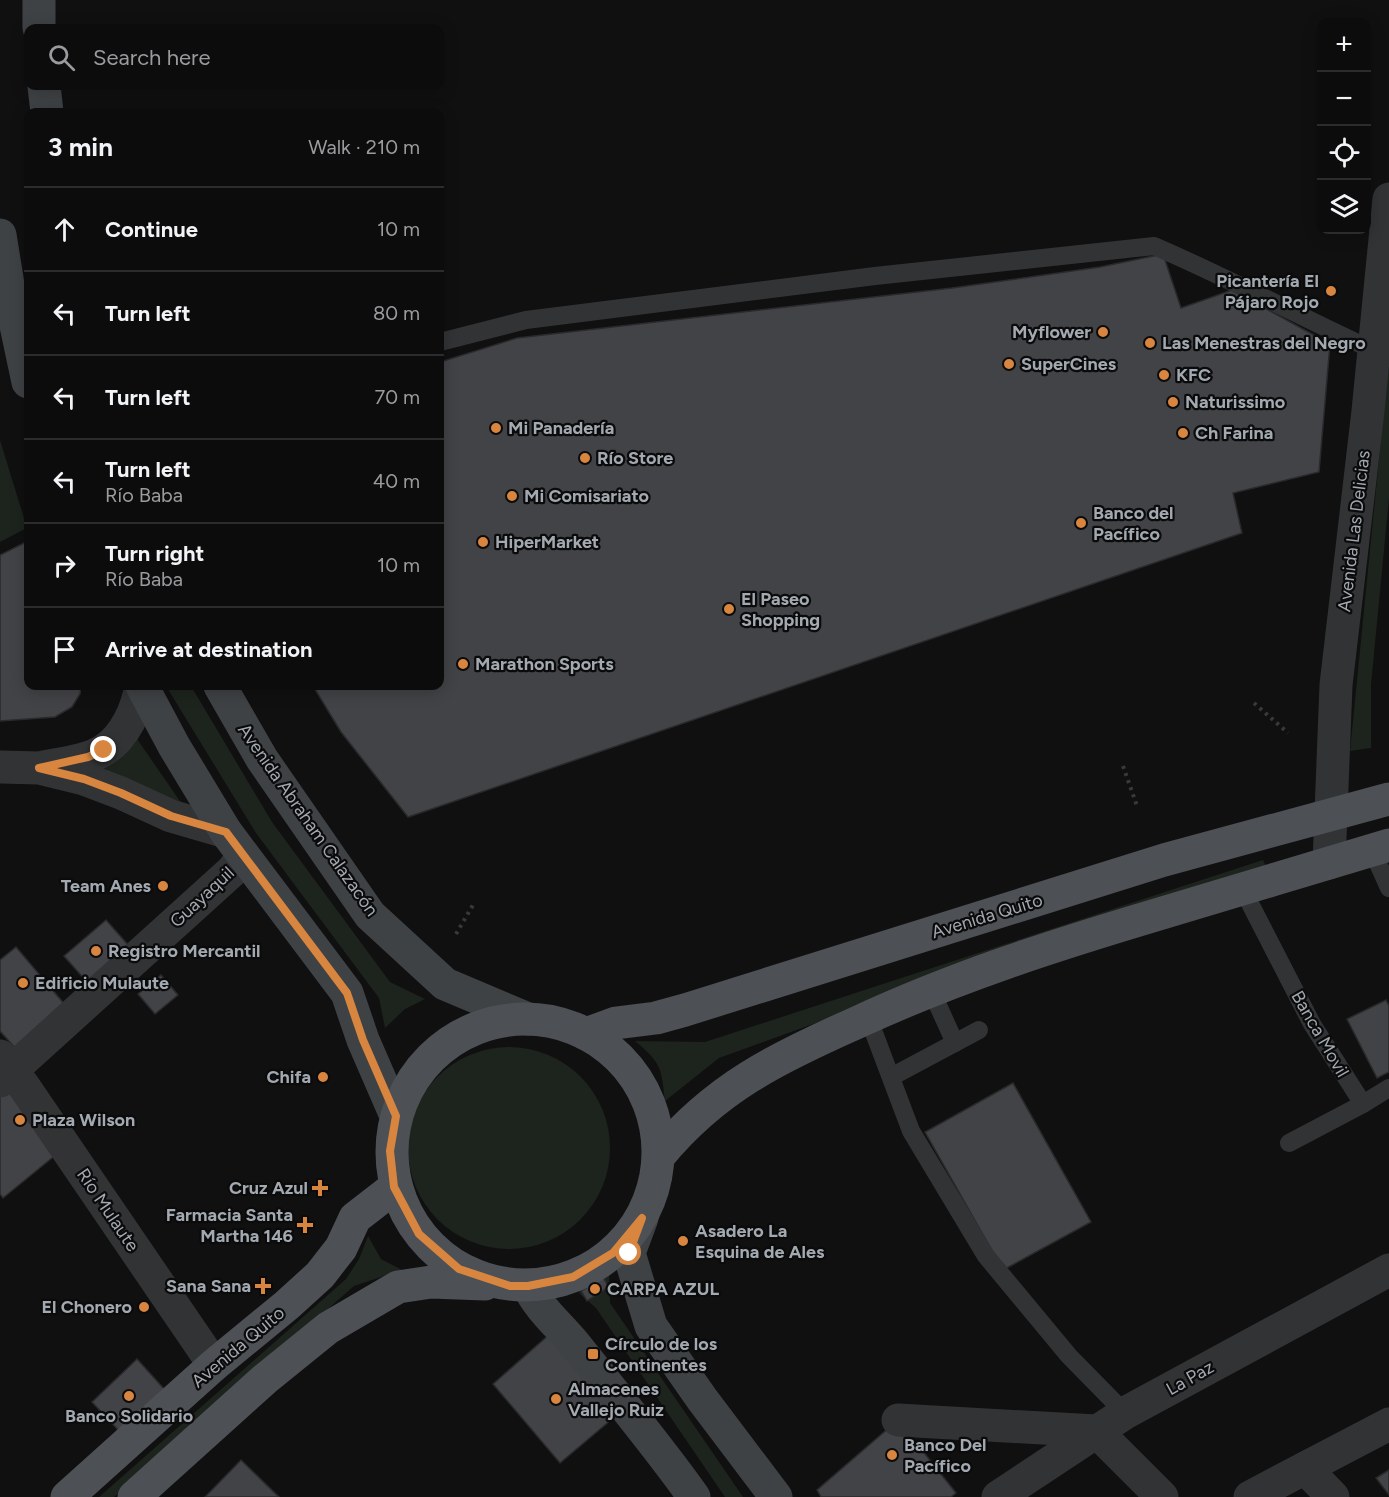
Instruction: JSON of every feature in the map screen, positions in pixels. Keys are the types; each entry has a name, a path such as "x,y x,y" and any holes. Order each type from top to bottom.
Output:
{"main road":[{"path":"39,0 39,24"},
{"path":"44,90 47,108"},
{"path":"0,235 5,298 24,367"},
{"path":"144,690 174,746 235,844 347,993 363,1040 396,1116"},
{"name":"Avenida Abraham Calazacón","path":"222,690 262,759 370,915 445,984 528,1019"},
{"name":"Avenida Quito","path":"586,1034 616,1023 656,1018 685,1010 1164,860 1389,799"},
{"path":"659,1156 680,1130 712,1101 760,1069 868,1017 931,990 1044,948 1381,848"},
{"path":"694,1497 663,1453 533,1297 519,1286 459,1269 419,1234 394,1187 390,1151 396,1116 414,1076 445,1045 485,1025 528,1019 558,1023 586,1034 607,1047 625,1064 640,1084 651,1107 657,1131 659,1156 654,1187 629,1253 651,1326 702,1399 776,1497"},
{"name":"Avenida Quito","path":"67,1497 214,1365 320,1275 341,1248 355,1218 394,1187"},
{"path":"134,1497 265,1379 328,1328 398,1287 431,1282 519,1286 573,1277 613,1253 642,1218"}],"street":[{"name":"Avenida Las Delicias","path":"1329,863 1336,685 1375,351 1389,199"},
{"path":"39,768 88,757 104,750 118,738 134,711 141,690"},
{"path":"0,767 39,768 84,779 139,800 235,844"},
{"name":"Guayaquil","path":"4,1070 232,871 235,844"},
{"name":"Río Mulaute","path":"4,1070 23,1085 214,1365"},
{"name":"La Paz","path":"998,1497 1125,1413 1389,1270"},
{"path":"898,1420 1096,1431 1162,1497"},
{"path":"1250,1497 1389,1424"},
{"path":"1305,1468 1333,1497"}],"lane":[{"path":"444,341 526,320 875,276 1154,246 1194,263 1304,319 1375,351"},
{"path":"1381,848 1389,888"},
{"name":"Banca Movil","path":"1242,888 1312,1024 1363,1104"},
{"path":"931,990 955,1042"},
{"path":"868,1017 911,1131 986,1256 1068,1356 1125,1413"},
{"path":"891,1077 979,1030"},
{"path":"1289,1143 1389,1088"}],"path":[{"path":"1254,703 1287,733"},
{"path":"1123,766 1137,806"},
{"path":"456,934 473,905"}],"shaded area":[{"path":"1389,359 1389,498 1371,685 1371,748 1350,751"},
{"path":"0,440 24,518 24,530 0,542"},
{"path":"168,690 193,690 272,822 390,982 425,999 405,1009 385,1028 379,998 256,833"},
{"path":"135,736 184,807 98,769"},
{"path":"1263,860 1268,871 921,985 719,1058 665,1101 659,1067 651,1055 635,1041 705,1042"},
{"path":"499,1047 519,1047 548,1054 581,1076 603,1109 610,1148 603,1187 581,1220 548,1242 519,1249 499,1249 470,1242 437,1220 415,1187 408,1158 408,1138 415,1109 437,1076 470,1054"},
{"path":"368,1236 381,1259 402,1270 354,1286 114,1497 99,1497 346,1279 359,1259"},
{"path":"609,1273 610,1303 743,1497 725,1497 596,1308 579,1293"}],"building":[{"name":"El Paseo Shopping","path":"1163,254 1181,308 1232,290 1330,344 1319,472 1233,493 1242,533 408,817 341,732 315,690 444,690 444,361 517,338 952,288 1100,267"},
{"path":"24,543 24,690 80,690 72,707 55,717 0,721 0,555"},
{"name":"Registro Mercantil","path":"106,920 129,946 87,982 64,956"},
{"name":"Edificio Mulaute","path":"16,947 66,1006 15,1048 0,1031 0,960"},
{"path":"161,975 178,995 155,1014 138,994"},
{"path":"1386,1000 1389,1006 1389,1072 1377,1078 1347,1019"},
{"path":"1013,1083 1091,1222 1003,1270 925,1132"},
{"name":"Plaza Wilson","path":"9,1084 63,1149 3,1198 0,1194 0,1091"},
{"name":"CARPA AZUL","path":"603,1277 609,1287 587,1301 581,1291"},
{"name":"Almacenes Vallejo Ruiz","path":"551,1333 618,1414 560,1463 493,1384"},
{"name":"Banco Solidario","path":"137,1359 165,1390 120,1432 92,1402"},
{"name":"Banco Del Pacífico","path":"898,1420 956,1493 951,1497 821,1497 817,1490"},
{"path":"241,1460 279,1497 205,1497"},
{"path":"1389,1470 1389,1495 1376,1478"}],"place":[{"name":"Picantería El Pájaro Rojo","path":"1331,291"},
{"name":"Myflower","path":"1103,332"},
{"name":"Las Menestras del Negro","path":"1150,343"},
{"name":"SuperCines","path":"1009,364"},
{"name":"KFC","path":"1164,375"},
{"name":"Naturissimo","path":"1173,402"},
{"name":"Mi Panadería","path":"496,428"},
{"name":"Ch Farina","path":"1183,433"},
{"name":"Río Store","path":"585,458"},
{"name":"Mi Comisariato","path":"512,496"},
{"name":"Banco del Pacífico","path":"1081,523"},
{"name":"HiperMarket","path":"483,542"},
{"name":"El Paseo Shopping","path":"729,609"},
{"name":"Marathon Sports","path":"463,664"},
{"name":"Team Anes","path":"163,886"},
{"name":"Registro Mercantil","path":"96,951"},
{"name":"Edificio Mulaute","path":"23,983"},
{"name":"Chifa","path":"323,1077"},
{"name":"Plaza Wilson","path":"20,1120"},
{"name":"Cruz Azul","path":"320,1188"},
{"name":"Farmacia Santa Martha 146","path":"305,1225"},
{"name":"Asadero La Esquina de Ales","path":"683,1241"},
{"name":"Sana Sana","path":"263,1286"},
{"name":"CARPA AZUL","path":"595,1289"},
{"name":"El Chonero","path":"144,1307"},
{"name":"Círculo de los Continentes","path":"593,1354"},
{"name":"Banco Solidario","path":"129,1396"},
{"name":"Almacenes Vallejo Ruiz","path":"556,1399"},
{"name":"Banco Del Pacífico","path":"892,1455"}],"route":[{"path":"104,750 88,757 39,768 84,779 148,804 171,816 226,832 347,993 363,1040 396,1116 390,1151 394,1187 419,1234 459,1269 510,1286 528,1286 573,1277 613,1253 642,1218 629,1253"}]}
